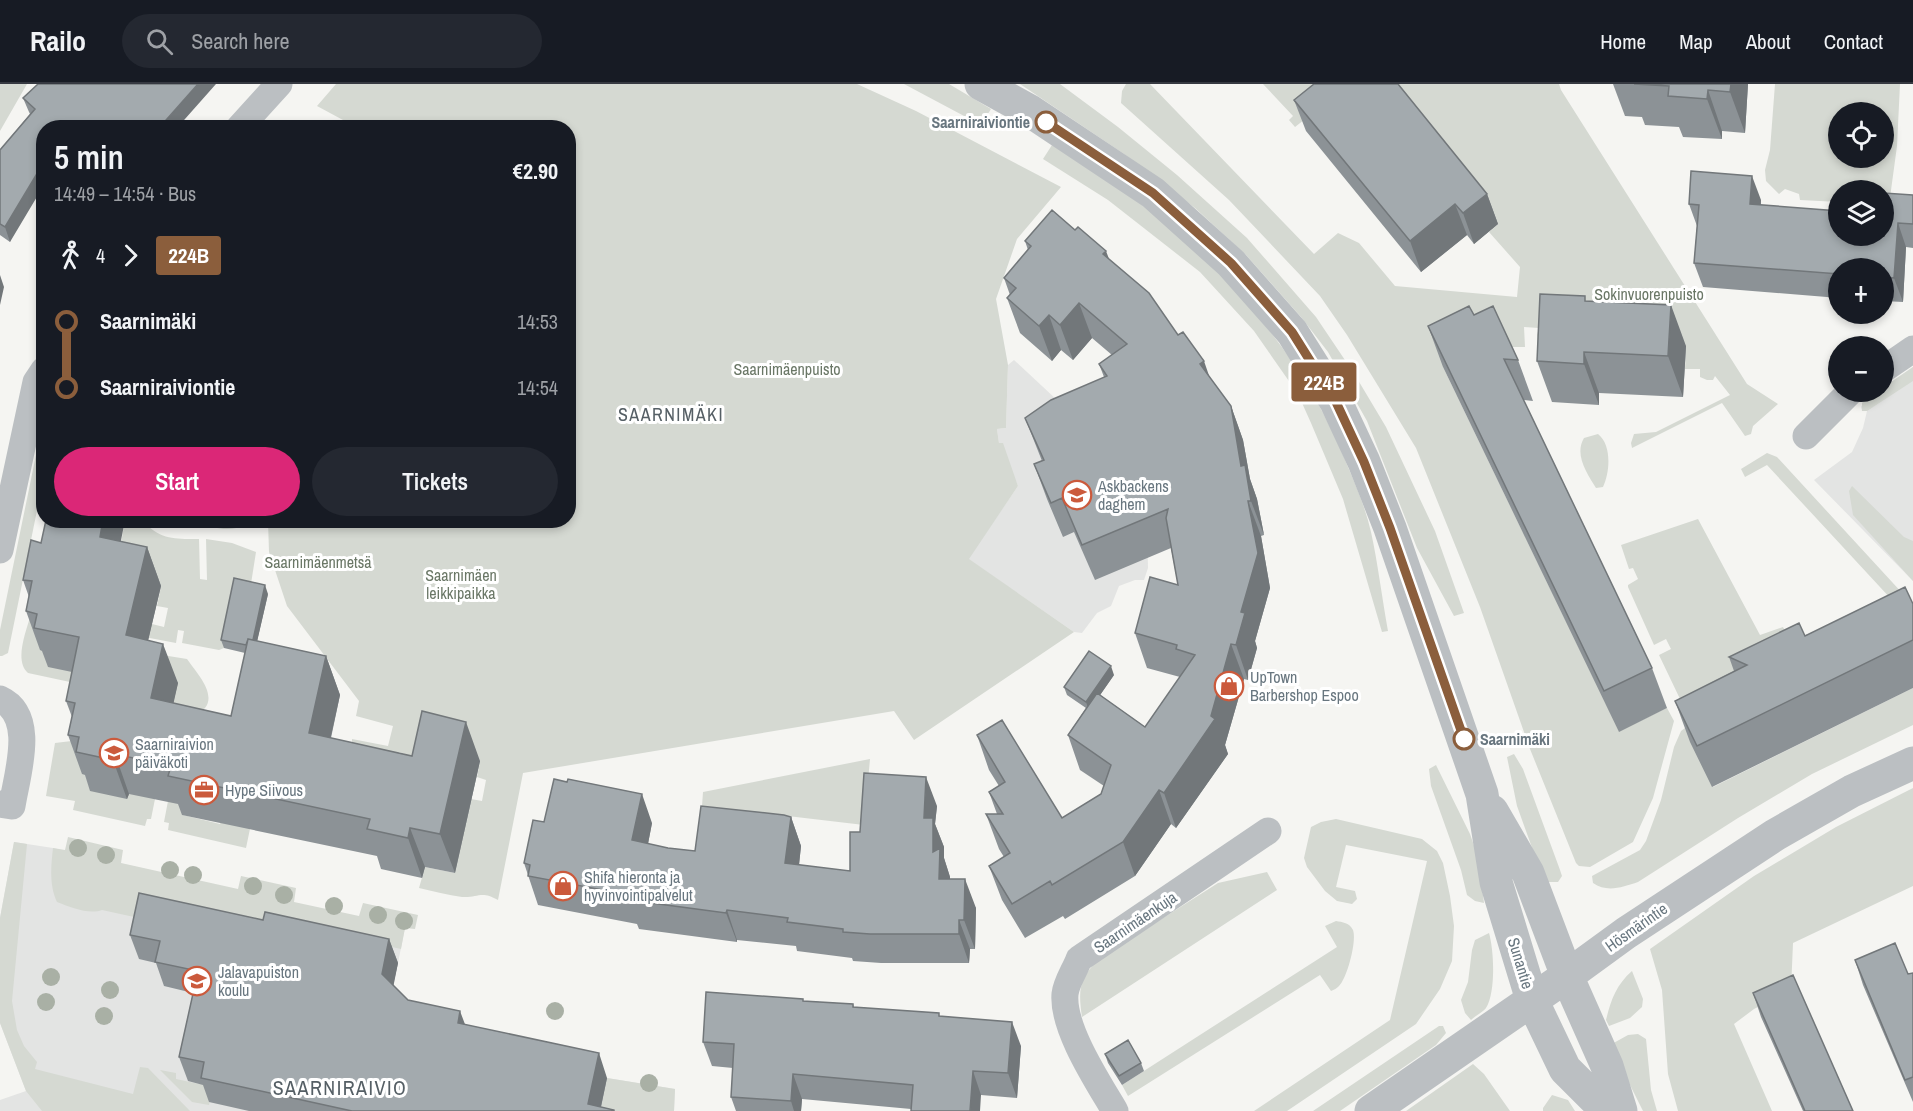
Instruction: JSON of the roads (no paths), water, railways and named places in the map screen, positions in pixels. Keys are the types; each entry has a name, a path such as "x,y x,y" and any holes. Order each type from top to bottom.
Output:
{"street":[{"path":"246,120 279,84"},
{"name":"Sunantie","path":"981,84 1030,111 1153,193 1231,263 1292,332 1336,402 1364,462 1390,528 1482,794 1496,882 1532,1000 1565,1069 1607,1111"},
{"path":"1894,362 1913,349"},
{"path":"0,550 36,382"},
{"path":"1806,436 1840,402"},
{"path":"0,699 10,703 21,719 22,741 12,806 0,804"},
{"name":"Hösmärintie","path":"1371,1111 1626,933 1775,835 1852,791 1913,763"},
{"name":"Sunantie","path":"1482,794 1528,873 1567,976 1606,1066 1621,1111"},
{"name":"Saarnimäenkuja","path":"1115,1111 1082,1053 1067,1017 1065,993 1079,959 1268,831"}],"place":[{"name":"Saarniraiviontie","path":"1046,122"},
{"name":"Askbackens daghem","path":"1077,495"},
{"name":"UpTown Barbershop Espoo","path":"1229,686"},
{"name":"Saarnimäki","path":"1464,739"},
{"name":"Saarniraivion päiväkoti","path":"114,753"},
{"name":"Hype Siivous","path":"204,790"},
{"name":"Shifa hieronta ja hyvinvointipalvelut","path":"563,886"},
{"name":"Jalavapuiston koulu","path":"197,981"}],"district":[{"name":"SAARNIMÄKI","path":"671,414"},
{"name":"SAARNIRAIVIO","path":"340,1087"}],"park label":[{"name":"Sokinvuorenpuisto","path":"1649,294"},
{"name":"Saarnimäenpuisto","path":"787,369"},
{"name":"Saarnimäenmetsä","path":"318,562"},
{"name":"Saarnimäen leikkipaikka","path":"461,584"}]}
